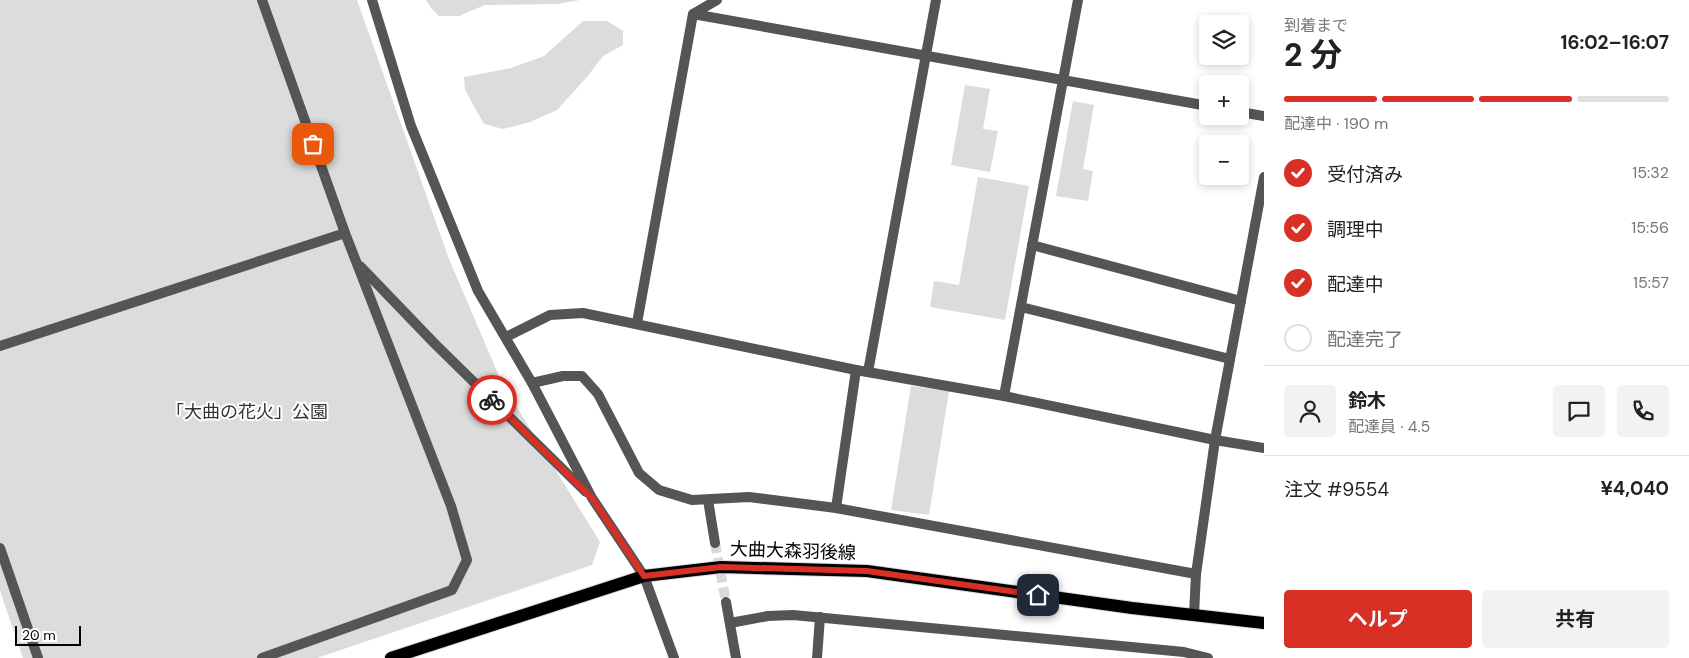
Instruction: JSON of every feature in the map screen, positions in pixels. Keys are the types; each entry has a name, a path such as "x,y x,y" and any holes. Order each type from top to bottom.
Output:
{"main road":[{"name":"大曲大森羽後線","path":"391,658 644,576 721,567 867,571 1132,608 1264,623"}],"street":[{"path":"262,0 344,233 451,506 467,560 452,590 262,658"},
{"path":"372,0 411,126 478,291 532,383 592,498 644,576 674,658"},
{"path":"638,323 693,14 717,0"},
{"path":"868,372 936,0"},
{"path":"1004,396 1078,0"},
{"path":"693,14 926,54 1199,104"},
{"path":"1249,114 1264,116"},
{"path":"1194,615 1196,574 1215,440 1264,177"},
{"path":"0,346 344,233"},
{"path":"1032,245 1241,301"},
{"path":"355,261 435,344 592,498"},
{"path":"1021,307 1230,359"},
{"path":"506,337 550,316 583,313 856,370 1004,396 1215,440 1264,448"},
{"path":"836,508 856,370"},
{"path":"532,383 563,376 582,376 598,394 639,473 659,490 692,500 749,497 836,508 1196,574"},
{"path":"708,500 715,543"},
{"path":"0,548 38,658"},
{"path":"726,602 736,658"},
{"path":"730,623 768,616 793,615 1184,652 1208,658"},
{"path":"818,658 820,617"}],"green space":[{"name":"「大曲の花火」公園","path":"0,0 357,0 449,259 502,383 600,542 592,565 317,658 23,658 0,591"},
{"path":"426,0 580,0 557,4 485,5 459,16 439,16"},
{"path":"583,21 607,21 623,31 623,45 603,56 557,110 530,122 503,129 484,124 465,90 464,77 511,68 544,56"},
{"path":"965,85 990,89 983,129 998,131 990,172 951,165"},
{"path":"1073,101 1094,105 1083,169 1093,171 1088,201 1056,196"},
{"path":"978,177 1029,186 1005,320 930,307 934,281 959,285"},
{"path":"911,386 949,391 929,515 891,510"}],"tunnel":[{"path":"715,543 726,602"}],"way so far":[{"path":"313,144 355,261 492,400"}],"route":[{"path":"492,400 592,498 644,576 721,567 867,571 1038,595"}]}
